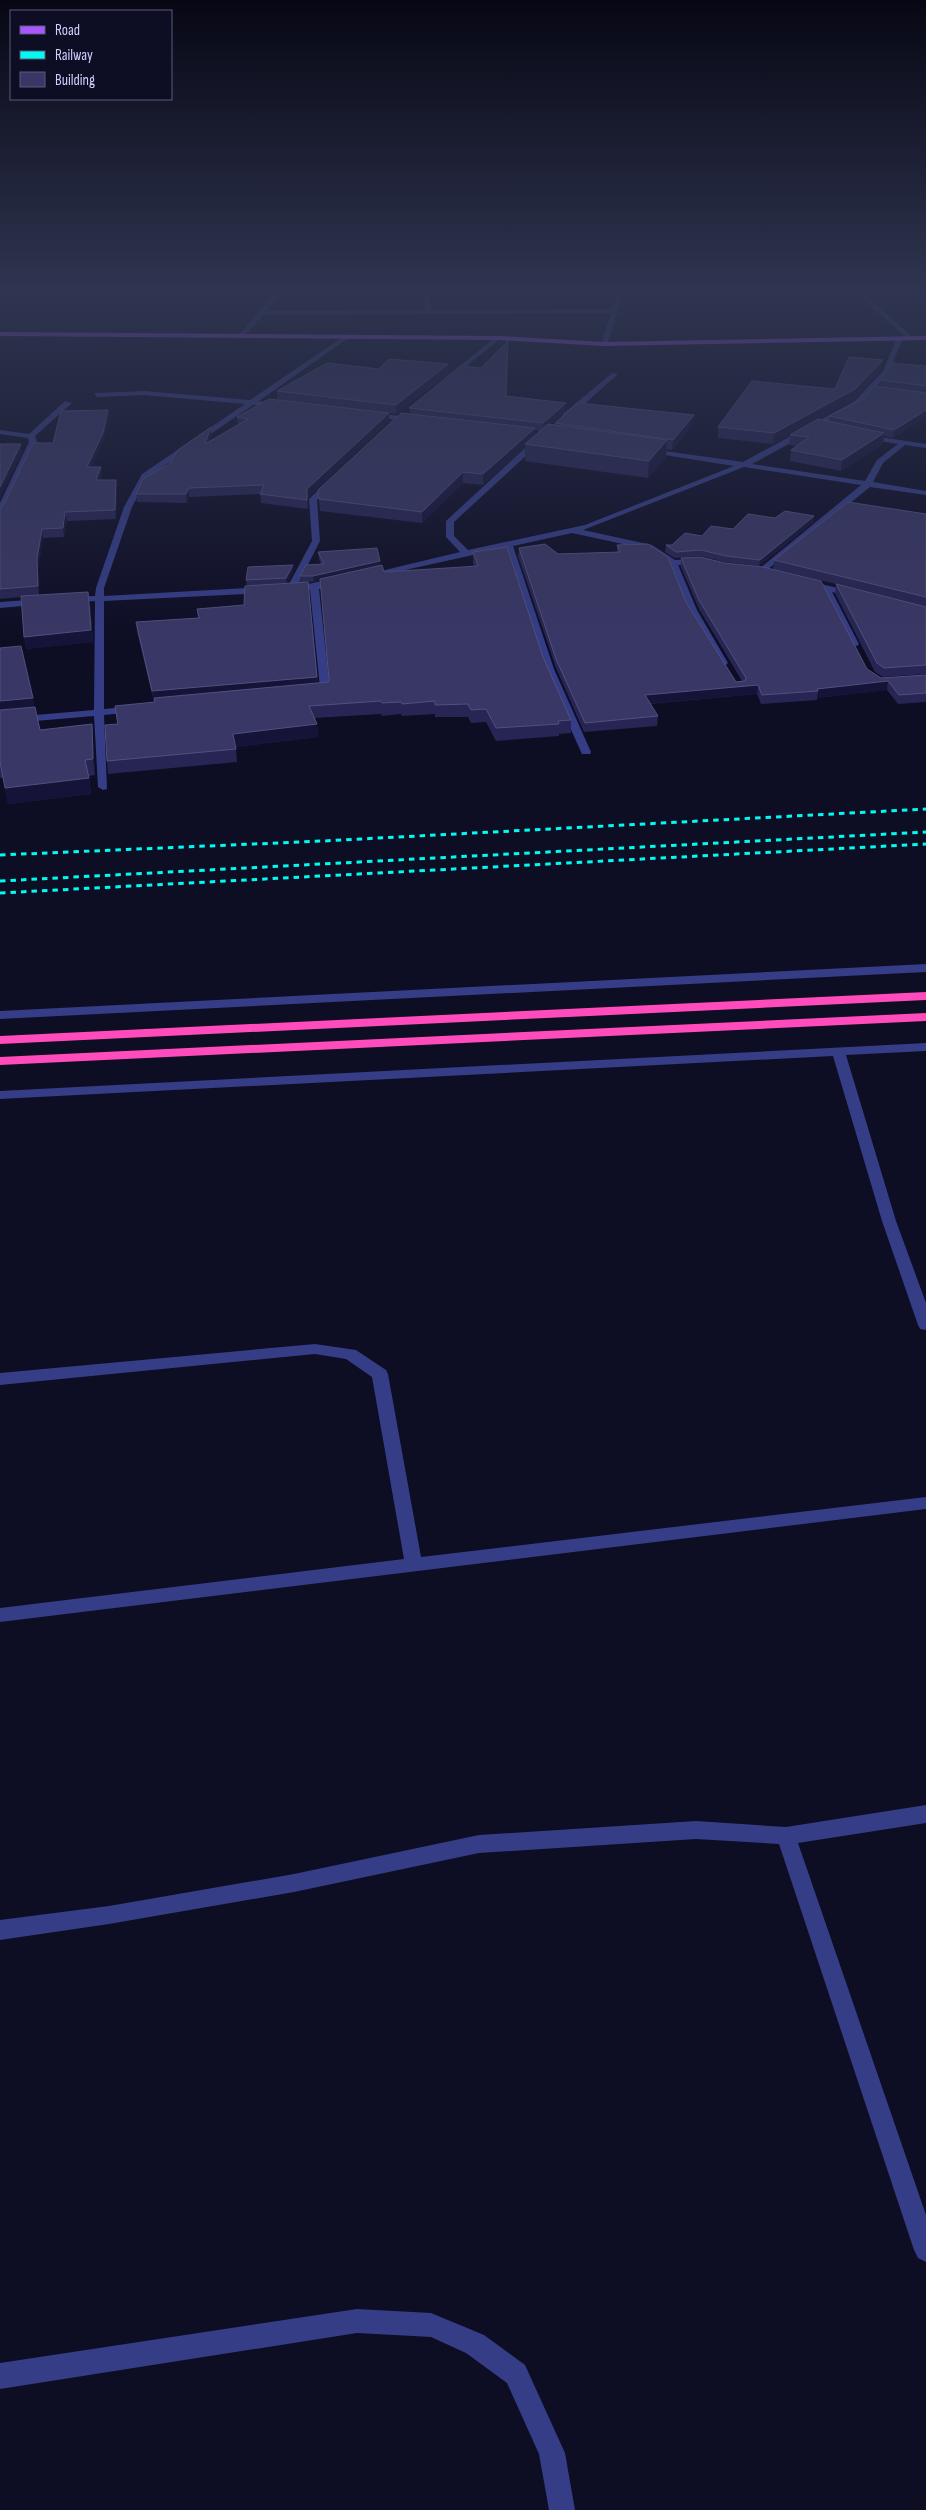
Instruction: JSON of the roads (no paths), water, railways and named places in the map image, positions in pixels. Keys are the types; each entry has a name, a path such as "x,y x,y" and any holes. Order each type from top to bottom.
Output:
{"highway":[{"path":"0,1040 926,996"},
{"path":"0,1061 926,1017"}],"street":[{"path":"0,432 31,436 62,408"},
{"path":"103,787 99,713 100,588 128,507 145,476 241,408"},
{"path":"558,423 575,408"},
{"path":"281,590 314,587 586,527 746,464 849,408"},
{"path":"392,424 407,412"},
{"path":"362,414 428,421"},
{"path":"816,426 826,428"},
{"path":"466,553 450,537 450,521 544,436 534,434"},
{"path":"854,434 902,444 926,446"},
{"path":"0,512 33,442 31,436"},
{"path":"762,572 868,484 880,462 902,444"},
{"path":"640,449 926,493"},
{"path":"291,589 316,541 313,500 342,472"},
{"path":"571,530 649,547 673,563 692,610 729,673"},
{"path":"508,544 549,669 586,752"},
{"path":"673,563 700,561 708,563"},
{"path":"798,581 862,596"},
{"path":"305,692 325,691 314,587"},
{"path":"825,588 861,658"},
{"path":"0,605 271,590"},
{"path":"0,721 148,708"},
{"path":"0,1015 926,968"},
{"path":"0,1095 926,1047"},
{"path":"838,1052 889,1221 926,1325"},
{"path":"0,1379 315,1349 350,1354 380,1374 414,1565"},
{"path":"0,1615 926,1503"},
{"path":"0,1930 109,1915 294,1883 479,1844 696,1830 786,1836 926,1814"},
{"path":"786,1836 926,2250"},
{"path":"0,2376 357,2321 431,2325 475,2344 516,2374 552,2453 562,2510"}],"railway":[{"path":"0,855 323,841 926,809"},
{"path":"0,881 926,832"},
{"path":"0,893 926,844"}]}
